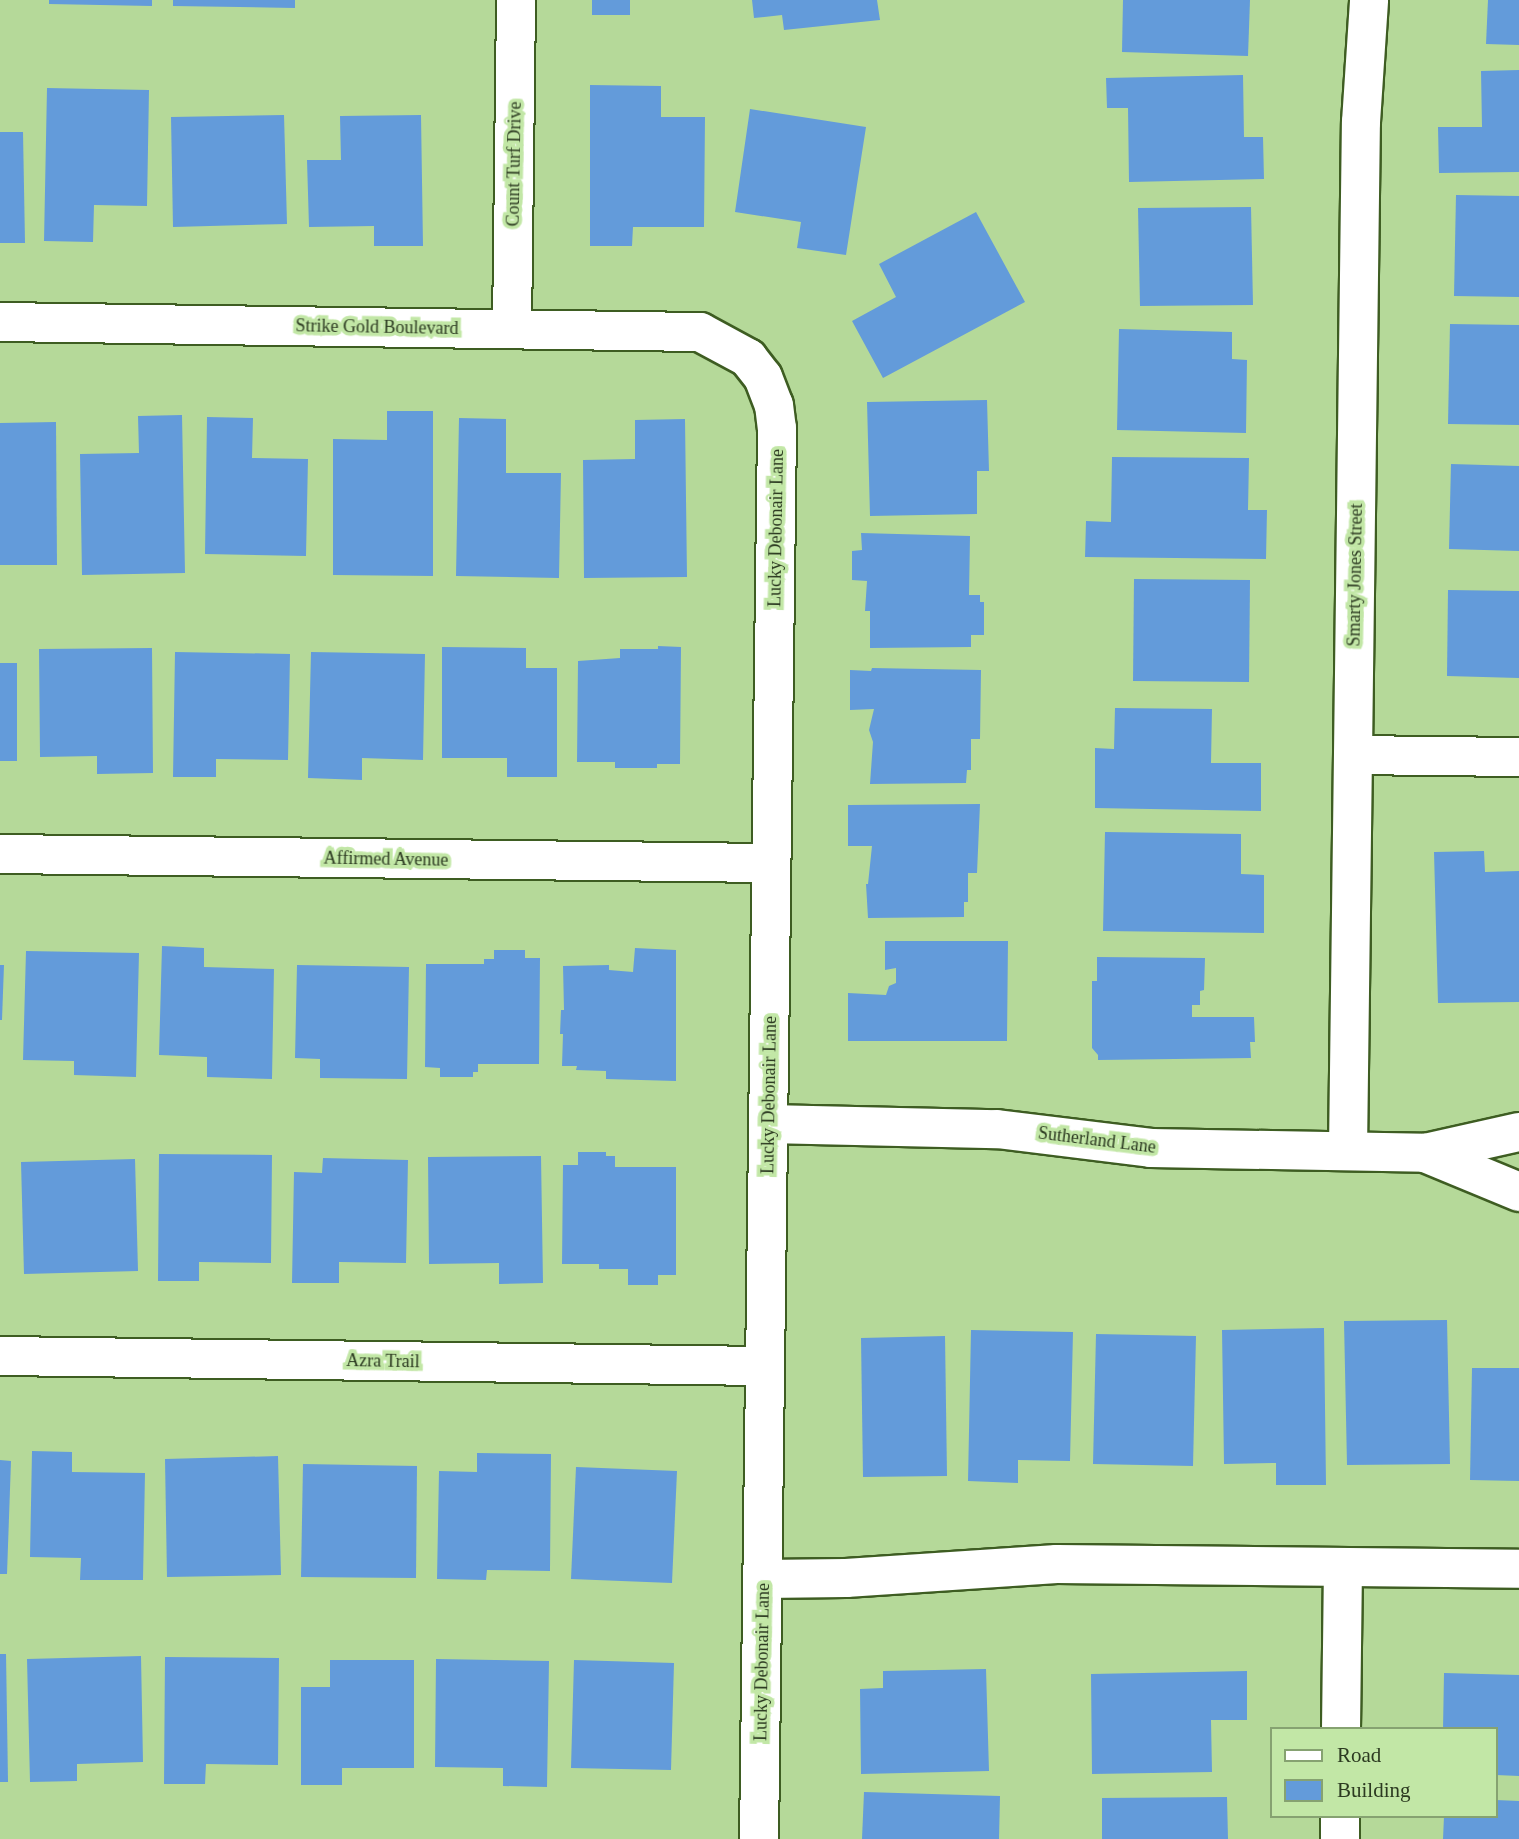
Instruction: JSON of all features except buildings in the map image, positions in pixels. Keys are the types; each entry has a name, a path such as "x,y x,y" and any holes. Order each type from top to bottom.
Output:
{"street":[{"name":"Count Turf Drive","path":"512,328 516,0"},
{"name":"Smarty Jones Street","path":"1348,1151 1361,122 1370,0"},
{"name":"Strike Gold Boulevard","path":"0,322 700,332 748,358"},
{"name":"Lucky Debonair Lane","path":"748,358 771,393 777,428 759,1839"},
{"path":"1353,755 1519,757"},
{"name":"Affirmed Avenue","path":"0,854 771,863"},
{"name":"Sutherland Lane","path":"768,1124 945,1126 1031,1133 1151,1148 1425,1153 1519,1132"},
{"name":"Sutherland Lane","path":"1425,1153 1519,1192"},
{"name":"Azra Trail","path":"0,1356 765,1366"},
{"path":"763,1579 846,1578 1057,1564 1519,1569"},
{"path":"1341,1727 1343,1567"},
{"path":"1340,1818 1340,1839"}]}
